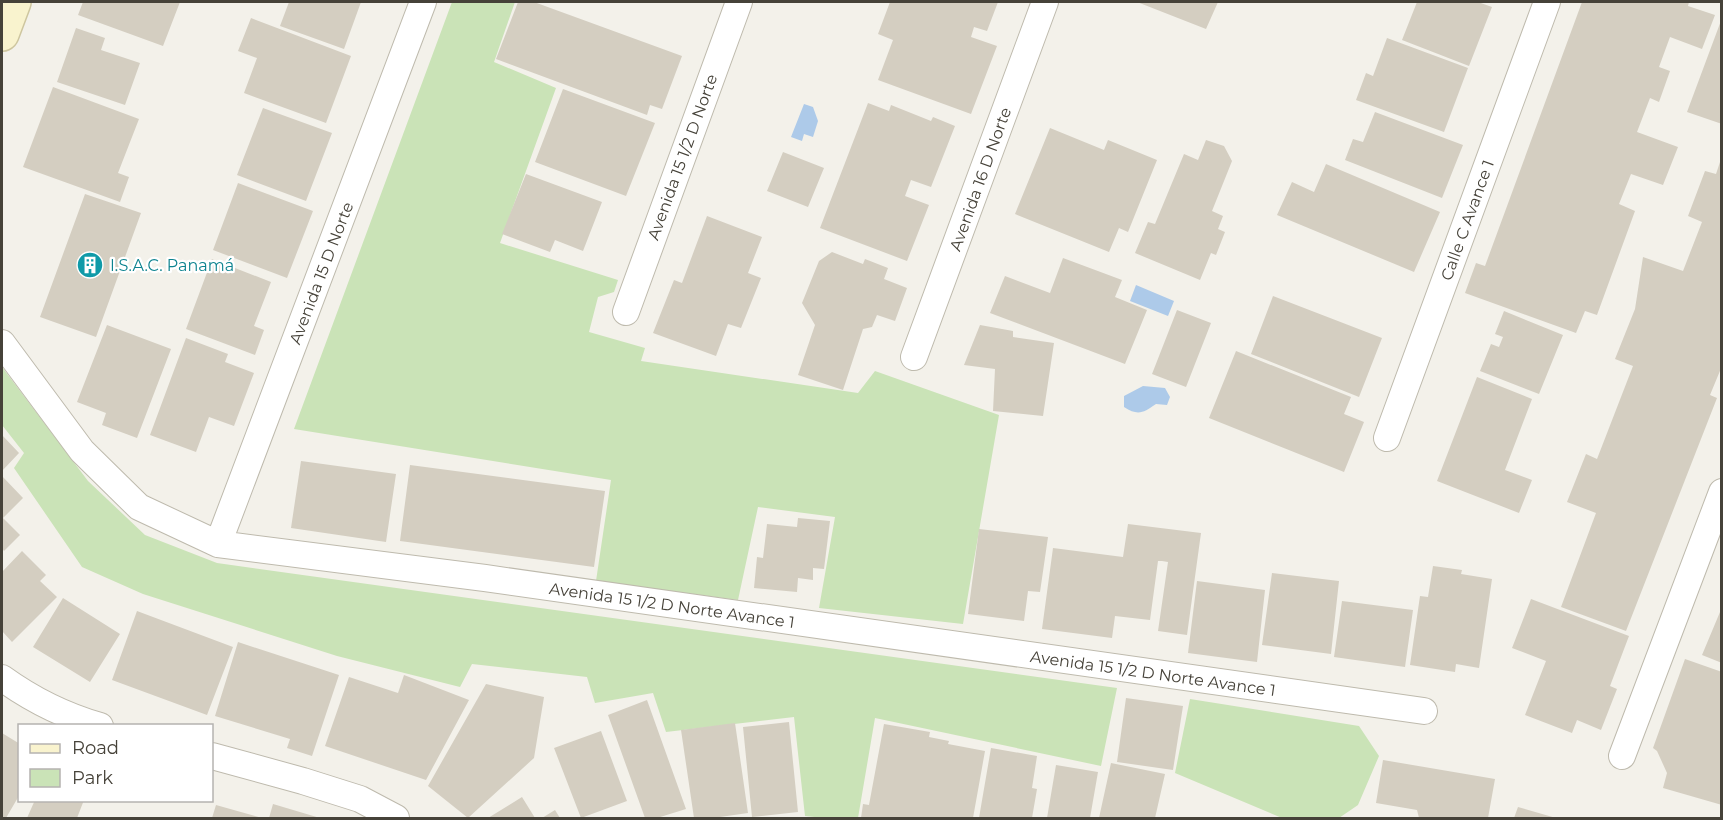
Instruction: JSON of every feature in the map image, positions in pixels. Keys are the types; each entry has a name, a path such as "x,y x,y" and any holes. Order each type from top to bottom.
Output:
{"street":[{"path":"2,34 14,2"},
{"name":"Avenida 15 D Norte","path":"218,544 423,2"},
{"name":"Avenida 15 1/2 D Norte","path":"626,312 739,2"},
{"name":"Avenida 16 D Norte","path":"914,357 1045,2"},
{"name":"Calle C Avance 1","path":"1387,438 1547,2"},
{"name":"Avenida 15 1/2 D Norte Avance 1","path":"2,343 82,451 139,507 218,544 485,578 1424,711"},
{"path":"1623,756 1722,492"},
{"path":"2,678 19,690 77,720 92,724"},
{"path":"213,756 360,799 396,819"}],"green space":[{"path":"452,2 515,2 494,62 556,88 500,243 618,280 614,292 598,297 589,332 645,348 641,361 858,393 875,371 999,415 963,624 819,608 835,517 758,507 738,600 596,581 611,480 294,429"},
{"path":"2,367 88,481 145,535 217,563 1117,688 1101,766 875,718 858,818 805,816 794,717 666,732 653,693 595,703 587,677 472,664 460,687 337,656 143,594 82,567 14,468 24,453 2,425"},
{"path":"1190,699 1359,726 1379,756 1358,805 1339,818 1282,818 1175,773"}],"water":[{"path":"804,104 813,107 818,121 813,137 804,134 802,141 791,137"},
{"path":"1136,285 1174,301 1168,316 1130,301"},
{"path":"1143,386 1165,388 1170,397 1167,405 1156,404 1140,412 1133,412 1124,407 1124,396"}],"building":[{"path":"83,2 180,2 163,46 78,15"},
{"path":"289,2 361,2 344,49 280,26"},
{"path":"518,2 534,2 682,56 662,109 650,105 647,115 496,59"},
{"path":"890,2 998,2 987,31 974,27 971,37 997,46 971,114 878,80 893,40 878,34"},
{"path":"1137,2 1218,2 1206,29"},
{"path":"1417,2 1478,2 1492,7 1469,66 1402,40"},
{"path":"1582,2 1689,2 1688,6 1715,15 1702,49 1670,37 1659,67 1670,71 1659,102 1650,98 1637,132 1678,147 1663,185 1631,174 1619,204 1635,211 1597,315 1585,311 1576,333 1465,293 1476,263 1485,266"},
{"path":"251,18 351,56 326,123 244,93 257,58 238,51"},
{"path":"1722,18 1722,124 1687,112"},
{"path":"76,28 105,38 101,50 140,63 125,105 57,82"},
{"path":"1387,38 1468,68 1444,132 1356,100 1366,73 1373,76"},
{"path":"53,87 139,119 118,173 129,177 120,202 23,167"},
{"path":"563,89 655,123 626,196 535,162"},
{"path":"868,103 889,111 891,105 931,121 933,117 955,126 931,187 911,180 905,196 929,205 907,261 820,228"},
{"path":"263,108 332,133 306,201 237,175"},
{"path":"1375,112 1463,145 1442,198 1345,160 1353,139 1363,142"},
{"path":"1050,128 1104,150 1108,140 1157,160 1128,232 1119,228 1109,252 1015,214"},
{"path":"1206,140 1224,146 1232,161 1212,211 1223,216 1218,229 1225,232 1216,255 1211,253 1200,280 1135,253 1148,222 1155,224 1184,154 1198,160"},
{"path":"783,152 824,168 808,207 767,191"},
{"path":"1721,159 1722,366 1710,395 1717,398 1626,631 1561,607 1596,513 1567,502 1586,454 1597,459 1633,366 1615,359 1635,309 1643,257 1683,271 1702,222 1688,216 1705,171 1716,174"},
{"path":"1326,164 1440,212 1414,272 1277,215 1292,182 1314,192"},
{"path":"526,174 602,202 583,251 555,240 550,252 502,234"},
{"path":"238,183 313,211 287,278 213,250"},
{"name":"I.S.A.C. Panamá","path":"85,194 141,213 96,337 40,317"},
{"path":"707,216 762,237 748,273 761,278 741,328 728,324 716,356 653,333 674,280 682,283"},
{"path":"832,252 863,264 865,259 888,268 884,279 907,288 895,321 877,315 872,327 863,329 843,390 798,375 815,325 802,303 819,261"},
{"path":"1063,258 1122,280 1115,297 1147,310 1125,364 990,313 1005,276 1050,293"},
{"path":"212,259 271,282 254,326 264,330 255,355 186,329"},
{"path":"1273,296 1382,338 1359,397 1251,354"},
{"path":"1177,310 1211,323 1186,387 1152,374"},
{"path":"1504,311 1563,335 1539,394 1480,371 1491,344 1499,347 1503,337 1495,334"},
{"path":"107,325 171,349 137,438 102,425 106,413 77,402"},
{"path":"980,325 1013,331 1013,337 1054,343 1043,416 993,411 995,369 964,365"},
{"path":"186,338 228,354 225,362 254,373 234,426 209,417 196,452 150,435"},
{"path":"1236,351 1351,397 1344,414 1364,422 1344,472 1209,418"},
{"path":"1477,377 1532,399 1505,470 1532,480 1519,513 1437,481"},
{"path":"2,435 19,453 2,471"},
{"path":"301,461 396,474 386,542 291,528"},
{"path":"410,465 605,491 594,567 400,541"},
{"path":"2,476 23,498 3,518 20,535 4,551 2,548"},
{"path":"798,518 830,521 824,569 813,568 813,580 798,578 797,592 754,588 757,557 763,558 767,524 797,527"},
{"path":"1128,524 1201,533 1187,635 1158,631 1168,562 1162,561 1158,561 1150,620 1115,616 1112,638 1042,629 1053,548 1123,557"},
{"path":"979,529 1048,537 1040,592 1028,591 1024,621 968,614"},
{"path":"22,551 46,575 40,581 57,597 12,642 2,631 2,572"},
{"path":"1433,566 1462,570 1461,574 1492,579 1479,668 1456,664 1455,672 1410,665 1420,596 1428,597"},
{"path":"1272,573 1339,581 1331,654 1262,645"},
{"path":"1197,581 1265,590 1257,662 1188,653"},
{"path":"63,598 120,634 90,682 33,647"},
{"path":"1531,599 1629,636 1610,686 1617,689 1601,730 1577,720 1572,733 1525,715 1546,661 1512,648"},
{"path":"1342,601 1413,610 1405,667 1334,657"},
{"path":"137,611 233,647 207,715 112,680"},
{"path":"1720,612 1722,613 1722,663 1702,655"},
{"path":"238,642 339,675 312,756 287,748 290,739 215,716"},
{"path":"1685,659 1722,672 1722,805 1663,788 1667,773 1657,751 1653,748"},
{"path":"404,675 469,700 426,780 325,746 349,677 398,693"},
{"path":"486,684 544,697 534,758 468,818 428,786"},
{"path":"1126,698 1183,706 1173,770 1117,762"},
{"path":"647,700 686,809 657,818 645,818 608,715"},
{"path":"789,722 798,812 752,817 743,727"},
{"path":"735,723 748,813 694,818 681,730"},
{"path":"884,724 930,732 929,737 949,741 948,744 985,751 973,818 861,818 863,804 869,805"},
{"path":"601,731 627,801 581,818 554,748"},
{"path":"2,733 18,743 18,797 6,818 2,818"},
{"path":"991,748 1037,756 1032,788 1037,789 1032,818 979,818"},
{"path":"1383,760 1495,779 1488,818 1419,818 1417,810 1376,803"},
{"path":"1111,763 1165,774 1155,818 1099,818"},
{"path":"1056,765 1098,772 1090,818 1047,818"},
{"path":"522,797 535,818 488,818"},
{"path":"34,802 83,802 77,818 27,818"},
{"path":"273,804 320,818 269,818"},
{"path":"216,805 262,818 212,818"},
{"path":"1518,807 1556,818 1514,818"},
{"path":"555,810 560,818 542,818"}],"place":[{"name":"I.S.A.C. Panamá","path":"90,265"}]}
